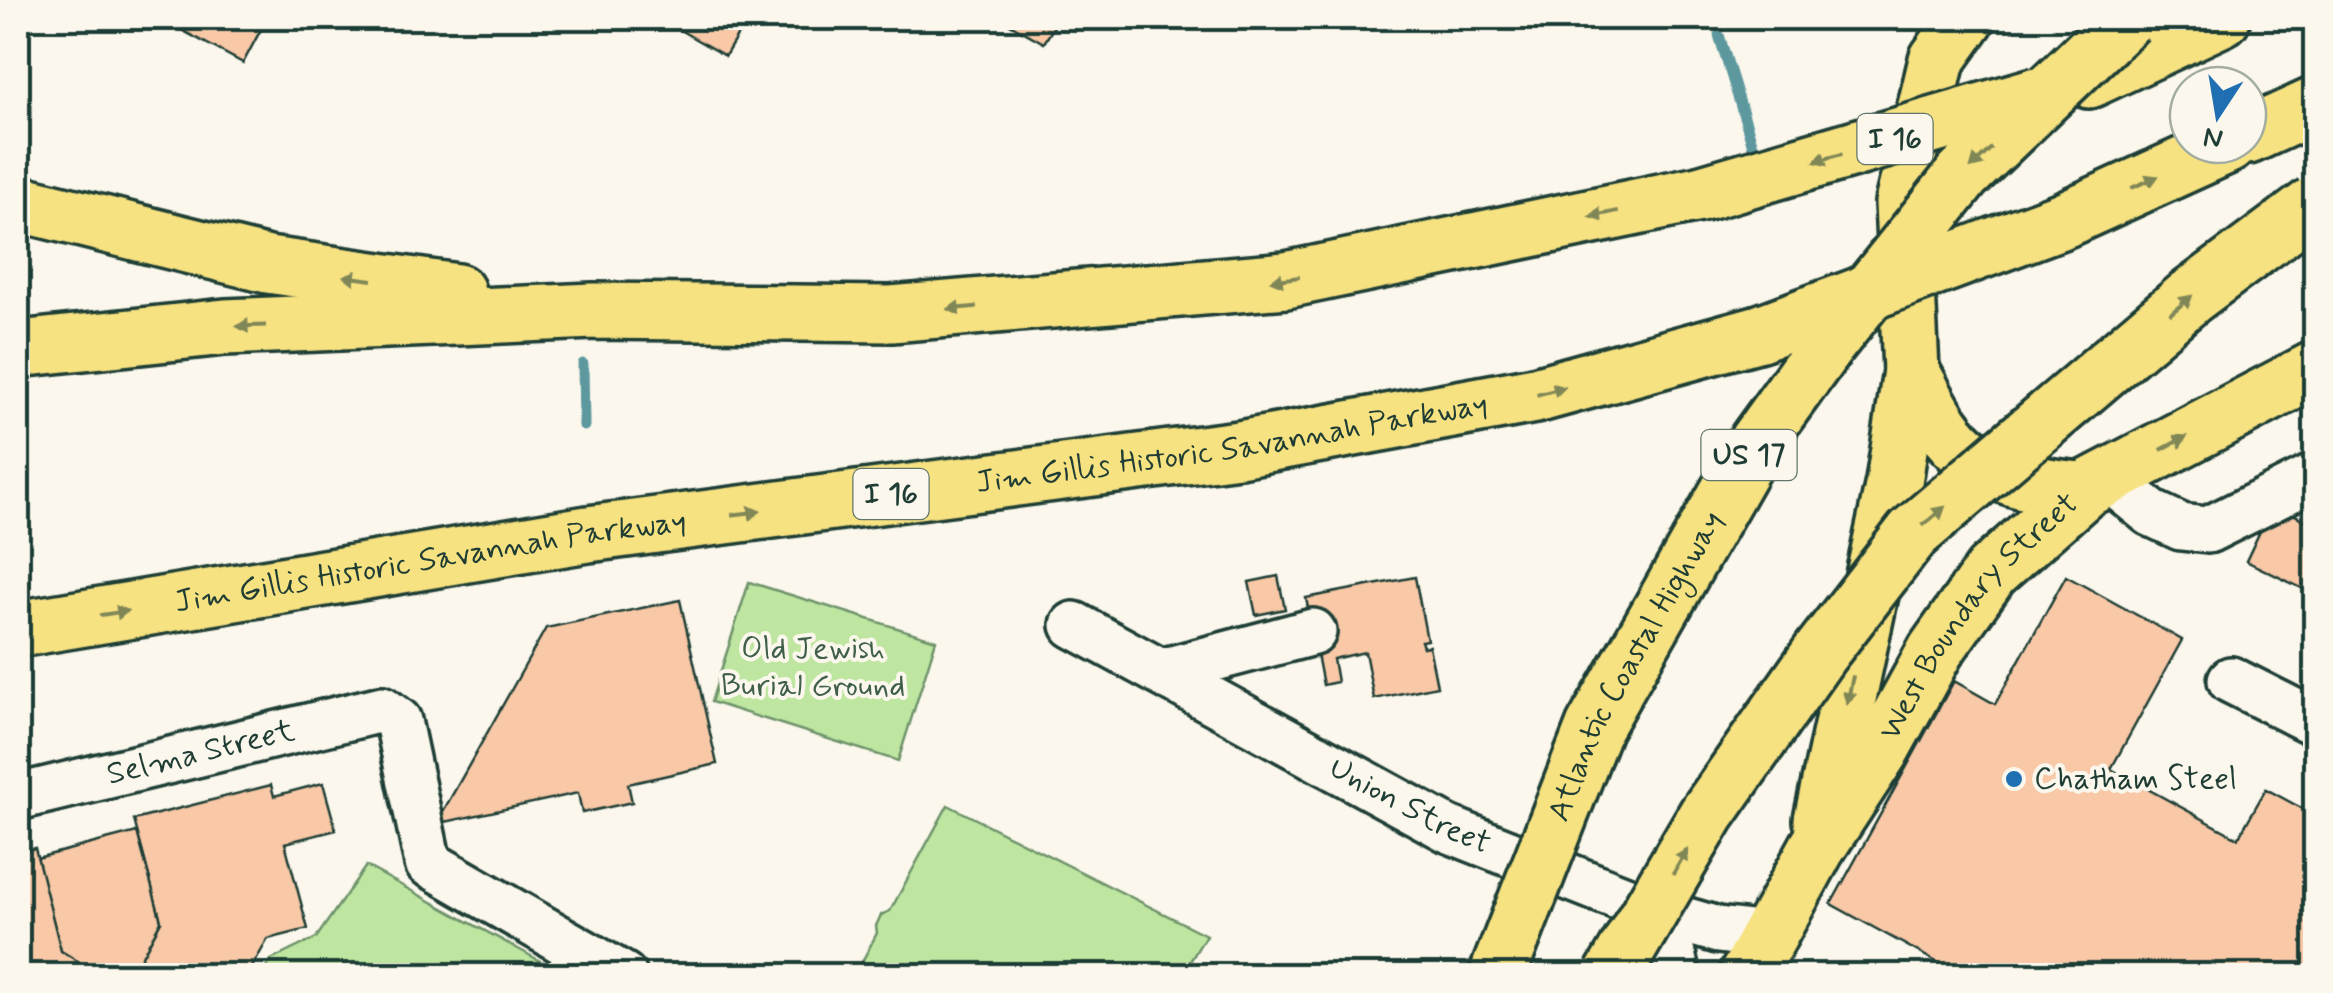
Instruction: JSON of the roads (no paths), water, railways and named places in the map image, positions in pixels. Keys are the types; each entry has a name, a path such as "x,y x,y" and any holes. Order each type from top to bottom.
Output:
{"main road":[{"path":"1816,848 1894,482 1911,371 1902,203 1937,60 1967,18"},
{"name":"Atlantic Coastal Highway","path":"1497,976 1594,727 1757,441 1825,347 1963,175 2127,18"},
{"name":"I 16","path":"18,348 225,327 593,311 891,314 1286,280 1699,194 2089,80 2222,18"},
{"path":"2268,127 2316,105"},
{"name":"Jim Gillis Historic Savannah Parkway","path":"18,628 588,534 1239,448 1535,395 1760,334 2063,220 2184,165"},
{"path":"1612,976 1708,814 1820,653 1913,534 2190,296 2316,203"},
{"path":"18,204 268,266 593,311"},
{"name":"West Boundary Street","path":"1756,956 1816,848 1880,752 1936,650 1991,572 2096,484 2316,369"},
{"path":"1911,371 1944,430 1981,464 2031,486 2096,484"}],"street":[{"path":"2096,484 2181,527 2208,530 2316,476"},
{"name":"Union Street","path":"1074,626 1448,829 1662,914 1718,930 1756,956"},
{"path":"1160,672 1313,632"},
{"path":"2231,680 2316,723"},
{"name":"Selma Street","path":"18,797 390,715 428,862 624,976"},
{"path":"1662,914 1677,976"}],"waterway":[{"path":"1719,35 1753,146"},
{"path":"583,364 584,426"}],"place":[{"name":"Chatham Steel","path":"2014,779"}],"park label":[{"name":"Old Jewish Burial Ground","path":"813,668"}]}
